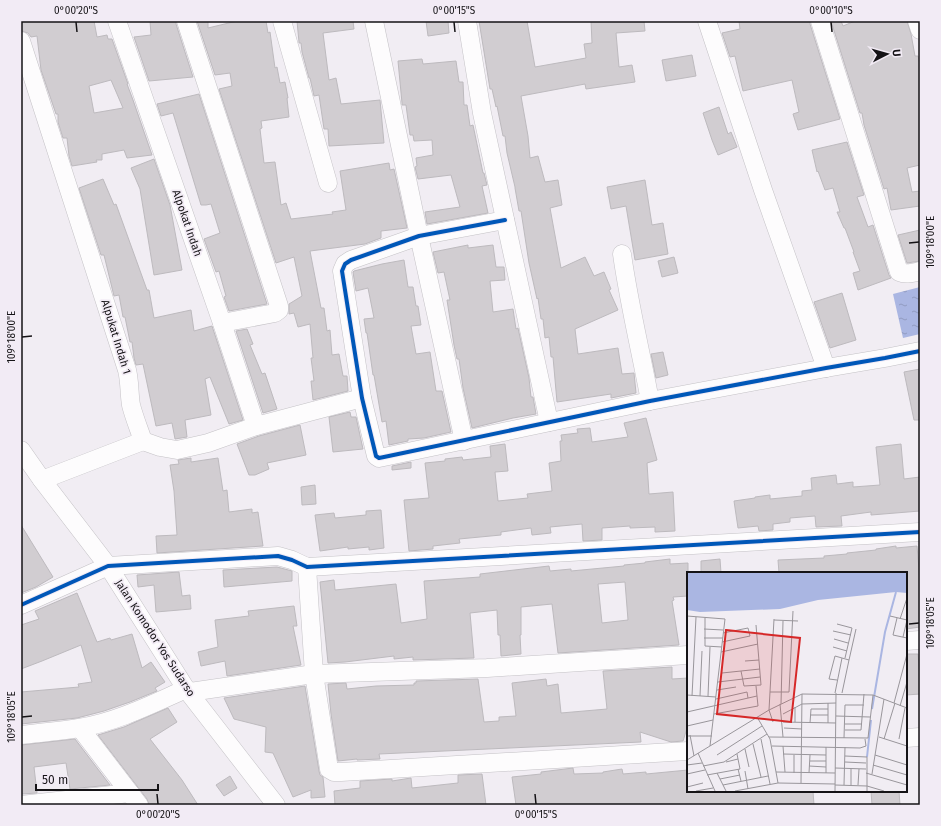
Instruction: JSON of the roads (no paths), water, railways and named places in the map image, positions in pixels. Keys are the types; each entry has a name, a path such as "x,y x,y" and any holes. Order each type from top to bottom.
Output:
{"street":[{"name":"Alpokat Indah","path":"117,21 222,323 256,426"},
{"path":"186,21 279,306 279,310 275,313 222,323"},
{"path":"282,21 328,183"},
{"path":"374,21 464,441"},
{"path":"467,21 482,113 549,422"},
{"path":"707,21 763,190 826,368"},
{"path":"820,21 900,272 903,274 909,274 920,271"},
{"path":"917,21 920,30"},
{"name":"Alpukat Indah 1","path":"21,41 127,370 132,406 143,441"},
{"path":"505,220 419,236 351,260 345,264 342,271 362,398 376,456 379,458 650,401 920,351"},
{"path":"622,254 627,290 650,401"},
{"path":"42,480 143,441 160,447 177,450 208,443 256,426 362,398"},
{"name":"Jalan Komodor Yos Sudarso","path":"21,450 108,566 188,691 276,805"},
{"path":"21,605 108,566 278,556 292,560 307,567 920,532"},
{"path":"307,567 314,674 329,769 334,772 687,751"},
{"path":"907,641 920,640"},
{"path":"21,735 80,728 121,716 188,691 314,674 487,668 687,655"},
{"path":"80,728 134,799"},
{"path":"907,738 920,737"},
{"path":"21,804 134,799"}],"water":[{"path":"920,287 920,334 903,338 893,294"}]}
